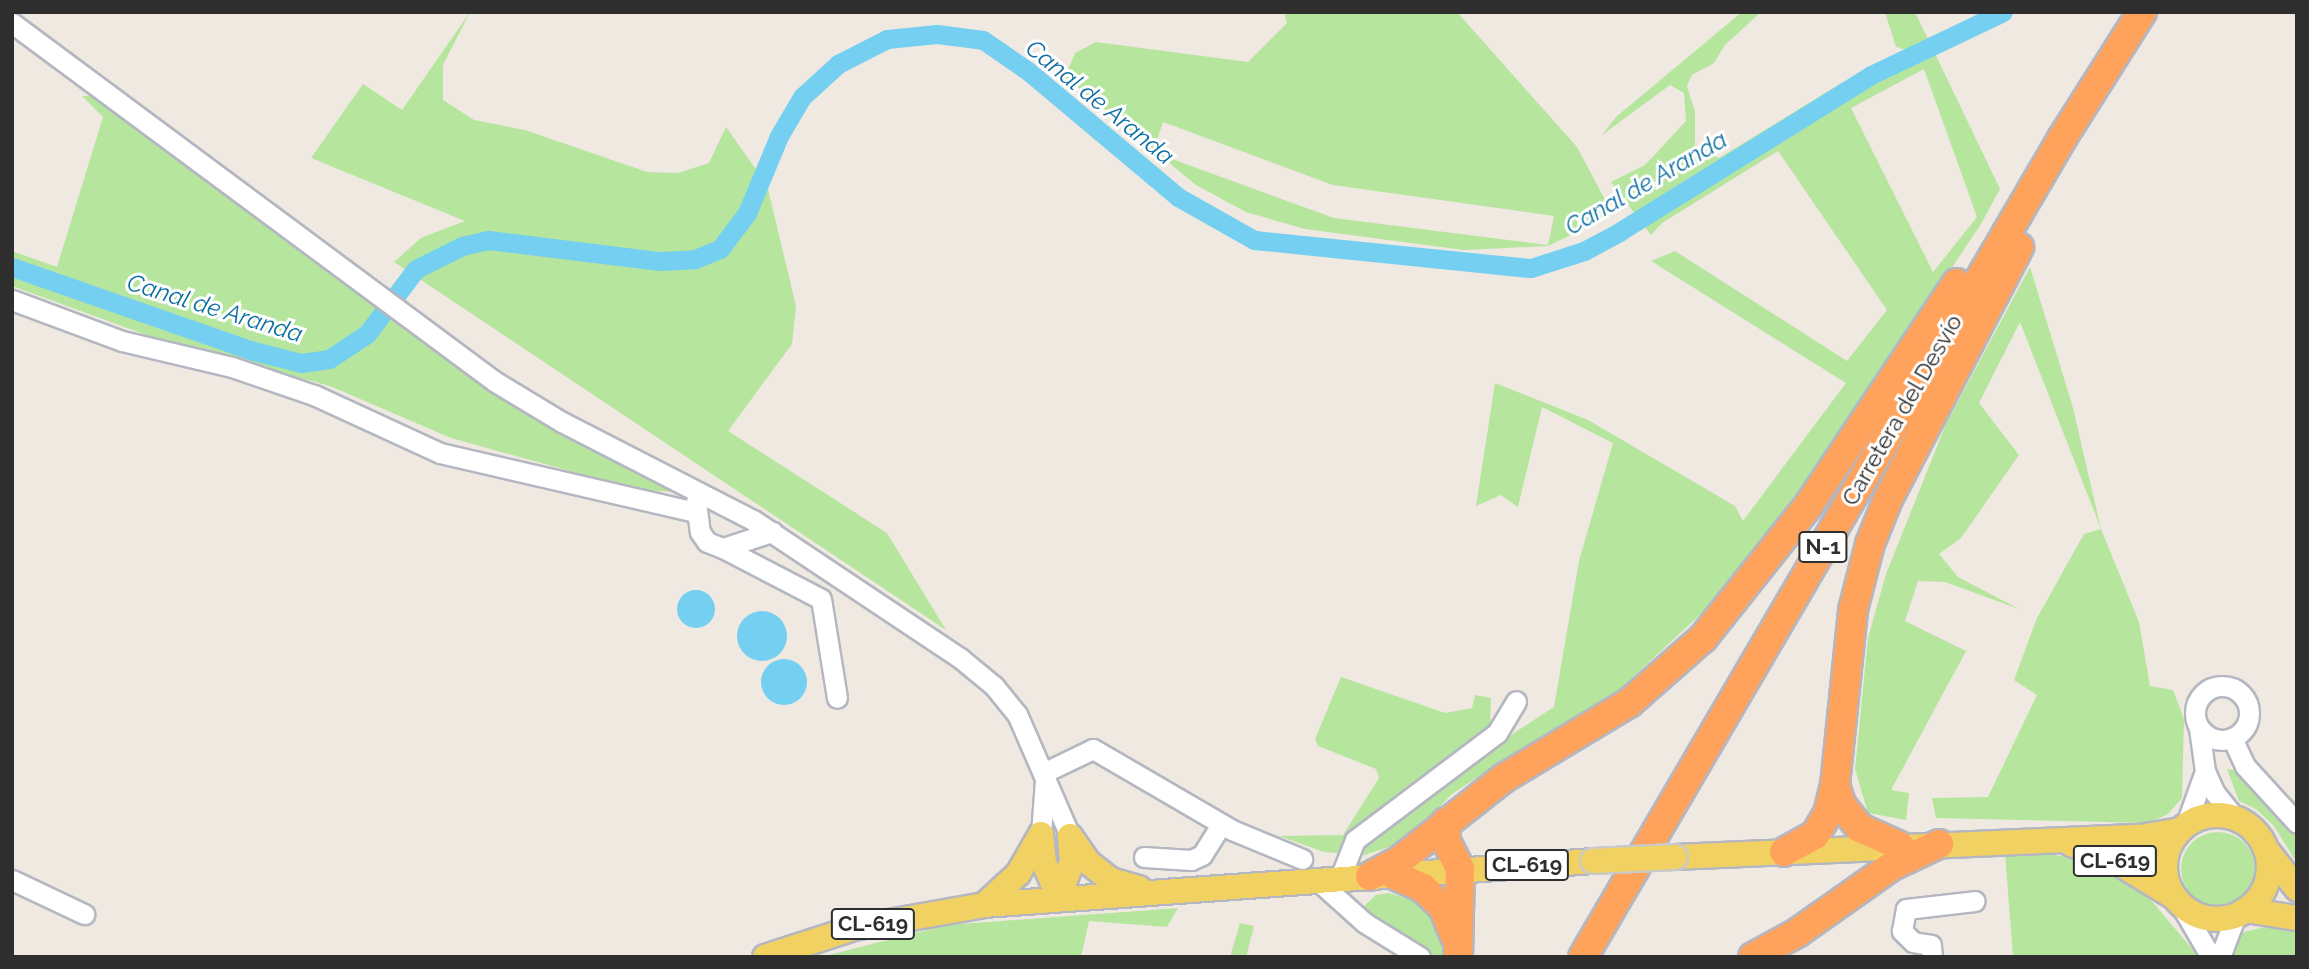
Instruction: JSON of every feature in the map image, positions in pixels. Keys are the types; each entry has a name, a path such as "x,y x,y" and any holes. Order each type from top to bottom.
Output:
{"highway":[{"name":"Carretera del Desvío","path":"1583,957 2068,130 2142,12"},
{"name":"N-1","path":"1835,785 1844,673 1870,544 1888,499 2022,242 2068,130"},
{"name":"N-1","path":"1382,876 1504,778 1629,703 1703,638 1808,506 1978,252 2068,130"},
{"path":"1835,785 1841,804 1860,828 1900,846"},
{"path":"1784,852 1815,835 1828,813 1835,785"},
{"path":"1446,822 1446,841 1460,869 1458,951"},
{"path":"1758,955 1797,933 1892,866 1938,844"},
{"path":"1382,876 1423,888 1443,907 1458,951"}],"main road":[{"name":"CL-619","path":"765,957 854,928 984,905 1059,897 1593,861 2140,837 2182,829 2207,816 2235,818"},
{"path":"2235,818 2248,825 2297,889"},
{"name":"CL-619","path":"2177,900 2165,870 2168,849 2182,829"},
{"path":"1041,834 1044,863 1059,897"},
{"path":"984,905 1018,874 1041,834"},
{"path":"1059,897 1072,861 1070,836"},
{"path":"1070,836 1081,856 1111,880 1149,891"},
{"name":"CL-619","path":"2050,839 2106,856 2206,918 2241,913 2297,918"},
{"path":"2241,913 2266,883 2265,848"}],"street":[{"path":"12,23 495,381 562,422 697,490 772,532 960,658 994,687 1017,714 1045,772 1070,836"},
{"path":"12,300 122,341 232,367 314,395 440,453 695,512"},
{"path":"697,490 695,512 707,542 821,599 837,698"},
{"path":"723,548 772,532"},
{"path":"2182,829 2205,764 2249,717 2245,700 2232,689 2215,688 2201,697 2195,713 2205,764 2215,793 2235,818"},
{"path":"1420,957 1365,923 1328,879 1354,841 1497,733 1516,701"},
{"path":"2199,727 2227,739 2245,766 2297,823"},
{"path":"1045,772 1093,749 1221,824 1301,859"},
{"path":"1041,834 1045,772"},
{"path":"1144,857 1191,860 1202,855 1221,824"},
{"path":"12,880 84,914"},
{"path":"2177,900 2211,957"},
{"path":"1932,957 1931,945 1913,942 1905,936 1901,925 1906,909 1975,901"},
{"path":"2220,957 2241,913"}],"green space":[{"path":"470,12 443,65 443,100 474,120 525,130 647,172 678,173 709,163 726,127 767,185 796,306 792,344 728,431 887,533 946,630 394,262 421,238 465,221 311,158 363,84 402,110"},
{"path":"1284,12 1457,12 1577,147 1609,207 1600,221 1548,246 1464,250 1305,229 1246,212 1196,185 1158,154 1334,218 1548,245 1554,216 1333,185 1163,122 1154,150 1065,77 1075,53 1096,42 1248,62 1287,23"},
{"path":"1742,12 1761,12 1725,45 1714,63 1692,75 1687,86 1695,112 1695,147 1719,158 1840,84 1914,52 1896,47 1885,12 1915,12 2000,189 1981,224 1785,518 1718,598 1593,714 1499,763 1452,794 1406,841 1365,855 1324,852 1279,836 1343,835 1379,778 1376,769 1318,746 1315,739 1341,677 1445,713 1472,708 1475,695 1491,698 1490,728 1505,739 1554,707 1579,561 1613,443 1542,407 1518,507 1501,495 1476,506 1495,383 1588,420 1735,506 1743,521 1846,383 1651,261 1675,251 1847,361 1887,310 1778,151 1662,223 1651,235 1611,182 1645,165 1686,121 1684,93 1670,85 1602,135 1616,117","holes":["1924,69 1977,217 1933,272 1851,108"]},
{"path":"82,96 93,96 367,301 536,419 678,492 638,490 451,438 330,386 163,341 12,286 12,251 57,267 103,117"},
{"path":"2030,267 2073,408 2101,529 2020,322 1979,403 2019,455 1961,538 1939,554 1958,577 2019,609 1945,582 1918,581 1905,621 1966,651 1891,790 1909,793 1906,820 1868,813 1855,769 1868,638 1886,574 1946,424"},
{"path":"2101,529 2139,622 2150,686 2173,690 2184,719 2182,798 2168,814 2149,823 1936,818 1932,798 1988,797 2037,695 2014,680 2037,618 2084,534"},
{"path":"2227,769 2265,775 2297,803 2297,863 2274,826 2256,809 2239,801"},
{"path":"2218,832 2239,838 2249,848 2255,869 2249,890 2239,900 2218,906 2197,900 2187,890 2181,869 2187,848 2197,838"},
{"path":"2005,852 2045,853 2096,864 2150,899 2199,957 2013,957"},
{"path":"1389,893 1422,903 1438,919 1444,957 1427,957 1427,950 1379,924 1362,908 1376,895"},
{"path":"1178,908 1167,927 1089,921 1081,957 821,957 947,925"},
{"path":"1240,923 1254,926 1246,957 1230,957"},
{"path":"2278,924 2297,930 2297,957 2230,957 2239,933"}],"water":[{"path":"696,590 710,595 715,609 710,623 696,628 682,623 677,609 682,595"},
{"path":"752,612 772,612 786,626 786,646 772,660 752,660 738,646 738,626"},
{"path":"784,659 800,666 807,682 800,698 784,705 768,698 761,682 768,666"}],"waterway":[{"name":"Canal de Aranda","path":"12,267 250,350 301,363 329,359 367,334 416,269 462,246 488,240 660,261 695,259 720,249 747,213 779,136 802,97 838,64 887,39 937,34 983,40 1028,71 1178,197 1254,240 1531,268 1584,251 1871,75 2003,12"}]}
